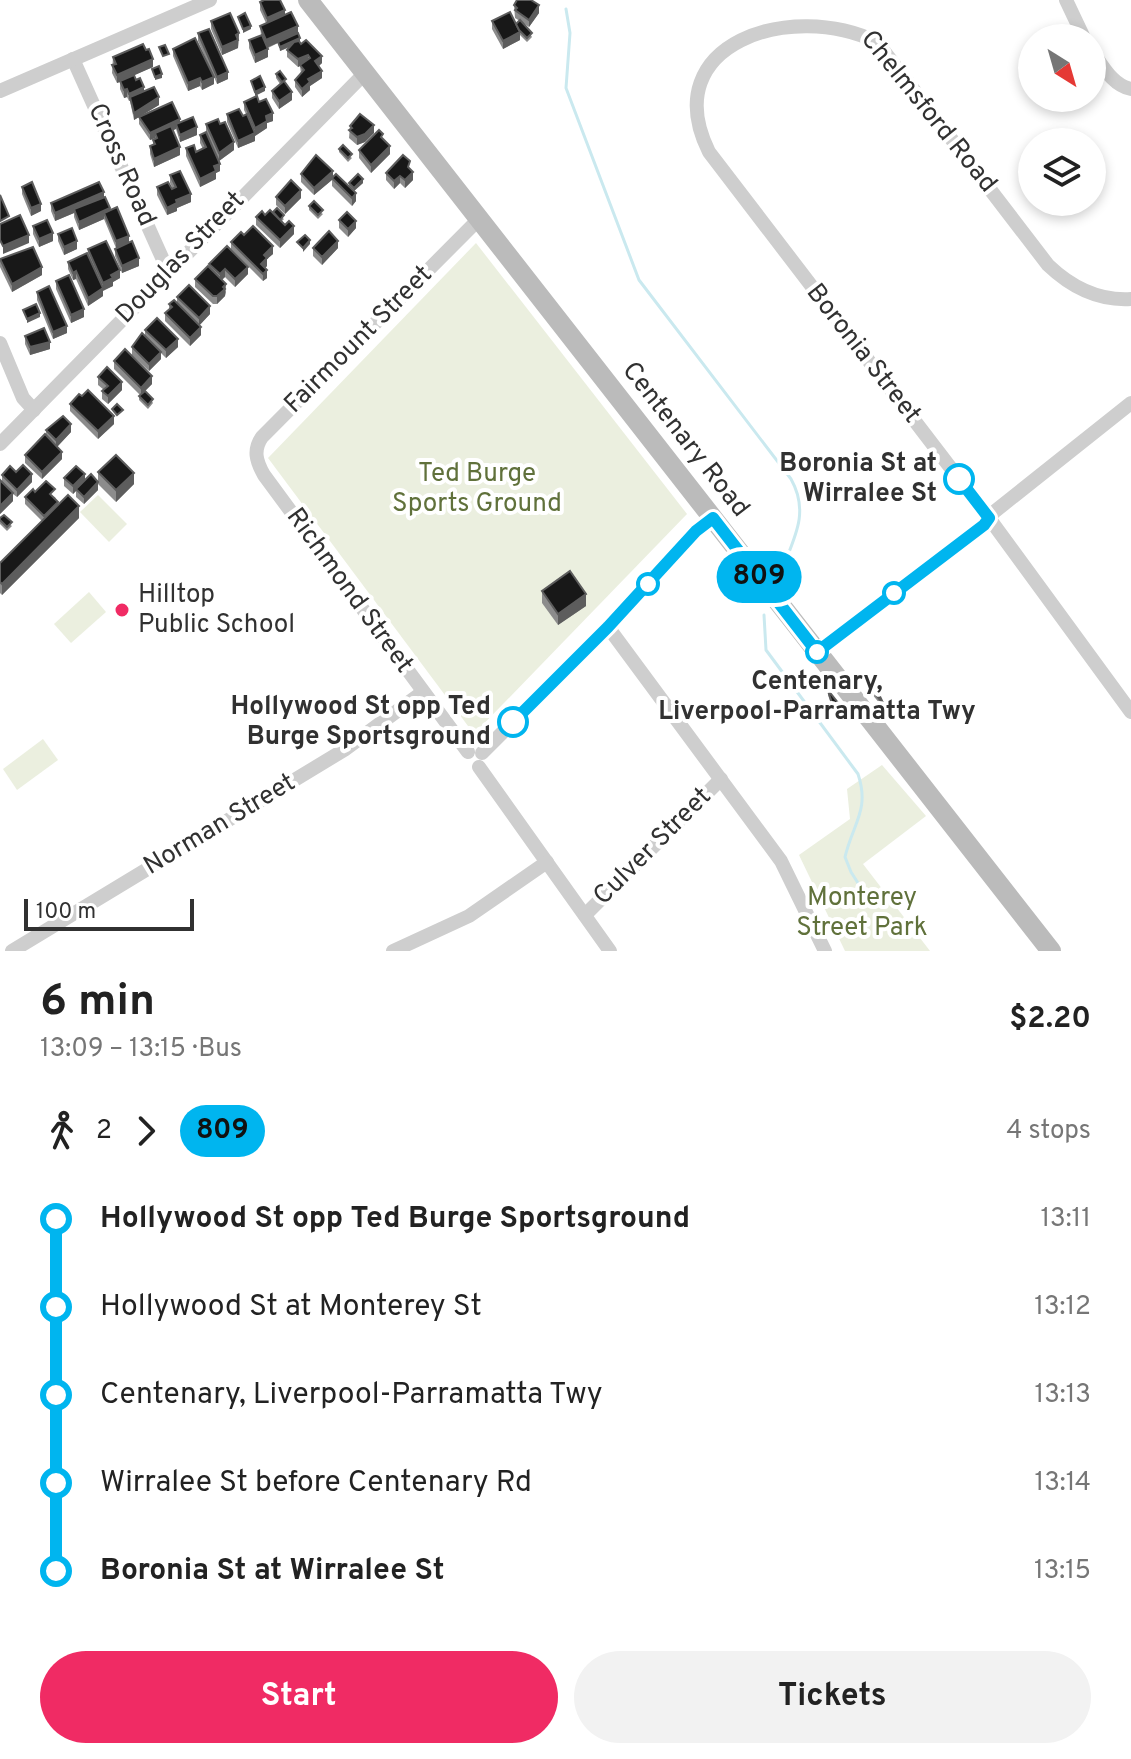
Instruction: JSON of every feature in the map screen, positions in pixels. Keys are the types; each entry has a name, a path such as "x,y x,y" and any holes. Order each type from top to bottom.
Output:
{"main road":[{"name":"Centenary Road","path":"308,0 1051,951"}],"street":[{"path":"0,91 210,0"},
{"path":"1066,0 1077,24"},
{"name":"Chelmsford Road","path":"848,17 877,42 1053,271 1090,293 1131,299"},
{"name":"Boronia Street","path":"739,24 715,46 699,83 697,115 705,143 720,168 1126,693 1131,712"},
{"name":"Cross Road","path":"73,59 168,271"},
{"path":"1106,70 1114,81 1131,89"},
{"name":"Douglas Street","path":"0,444 365,73"},
{"name":"Fairmount Street","path":"260,468 256,448 262,437 480,218"},
{"path":"0,343 23,398 34,410"},
{"path":"817,652 984,525 1131,403"},
{"name":"Richmond Street","path":"260,468 423,692 477,757 610,951"},
{"path":"477,757 608,627 696,531 713,518"},
{"path":"608,627 781,861 825,951"},
{"name":"Norman Street","path":"12,951 344,750 423,692"},
{"name":"Culver Street","path":"585,915 721,779"},
{"path":"393,951 469,916 547,862"}],"green space":[{"name":"Ted Burge Sports Ground","path":"476,243 687,514 474,734 268,458"},
{"path":"98,495 127,524 109,542 80,512"},
{"path":"89,592 106,612 71,643 54,624"},
{"path":"43,739 58,760 17,790 3,769"},
{"name":"Monterey Street Park","path":"882,765 926,816 863,864 930,951 845,951 799,855 850,819 847,789"}],"building":[{"path":"280,0 285,10 267,18 260,2"},
{"path":"517,0 531,0 539,5 529,20 515,10"},
{"path":"291,12 298,26 266,40 260,26"},
{"path":"510,12 520,32 503,41 492,21"},
{"path":"230,13 239,33 236,35 238,40 222,47 211,21"},
{"path":"245,13 251,26 243,29 238,17"},
{"path":"520,20 532,33 527,38 516,24"},
{"path":"209,29 228,72 217,77 198,33"},
{"path":"298,33 300,38 280,47 278,42"},
{"path":"262,35 268,49 255,55 249,40"},
{"path":"195,38 214,77 188,83 173,49"},
{"path":"306,40 322,56 315,61 322,71 308,79 310,82 302,89 295,80 304,70 300,65 310,58 308,55 298,59 287,50 294,42 301,44"},
{"path":"143,44 153,59 117,75 112,65 116,64 113,57"},
{"path":"165,45 169,54 163,56 159,47"},
{"path":"159,66 162,74 155,77 152,69"},
{"path":"280,71 286,79 282,82 276,74"},
{"path":"134,75 136,80 140,78 144,87 129,94 120,81"},
{"path":"260,76 265,87 255,92 251,81"},
{"path":"284,81 292,92 279,101 272,91"},
{"path":"154,87 159,97 134,113 130,97"},
{"path":"257,96 259,102 266,99 273,113 255,128 244,102"},
{"path":"172,102 180,119 150,133 139,117"},
{"path":"239,109 243,116 247,114 255,133 238,141 227,114"},
{"path":"360,114 374,125 357,137 349,130"},
{"path":"193,117 197,127 180,135 176,124"},
{"path":"218,119 220,124 225,122 234,142 219,153 206,124"},
{"path":"171,126 180,147 154,159 150,146 155,144 155,133"},
{"path":"379,130 390,146 371,165 359,150"},
{"path":"206,132 220,164 214,166 216,171 200,179 186,148 194,145 196,152 206,147 200,135"},
{"path":"343,145 352,154 348,158 339,149"},
{"path":"316,155 333,171 314,188 301,174"},
{"path":"403,155 410,161 408,167 413,172 405,180 400,176 394,181 386,173"},
{"path":"180,171 191,194 167,208 157,187 168,182 172,189 176,187 170,175"},
{"path":"336,174 356,193 352,198 332,178"},
{"path":"358,174 363,179 354,188 349,183"},
{"path":"291,180 301,190 285,206 276,197"},
{"path":"32,182 41,204 31,208 22,187"},
{"path":"99,182 104,192 55,213 51,203"},
{"path":"0,195 9,216 0,221"},
{"path":"105,197 110,208 79,222 74,209"},
{"path":"314,201 323,210 318,215 309,206"},
{"path":"117,207 129,236 116,241 104,213"},
{"path":"277,208 284,215 280,220 273,212"},
{"path":"270,210 285,225 289,221 294,226 280,240 256,217 262,211 265,215"},
{"path":"347,212 356,221 348,229 339,220"},
{"path":"20,215 29,235 3,246 0,224"},
{"path":"47,220 53,233 39,239 33,226"},
{"path":"253,226 273,246 264,255 267,258 261,264 267,270 263,274 231,242"},
{"path":"72,228 77,241 64,247 58,234"},
{"path":"329,231 338,241 322,257 313,248"},
{"path":"305,235 310,240 303,248 297,242"},
{"path":"106,241 120,270 103,283 88,249"},
{"path":"132,241 139,258 122,266 115,249"},
{"path":"227,246 248,267 235,279 225,269 220,274 209,264"},
{"path":"33,247 42,267 12,284 0,259"},
{"path":"87,253 103,288 88,298 76,271 73,273 68,262"},
{"path":"208,266 226,284 217,296 213,296 195,279"},
{"path":"69,275 84,309 71,315 56,281"},
{"path":"189,285 210,306 199,318 177,297"},
{"path":"49,286 67,326 53,332 37,292"},
{"path":"174,300 201,327 190,338 165,313"},
{"path":"36,304 40,313 27,319 23,310"},
{"path":"157,318 178,339 166,350 145,330"},
{"path":"44,328 50,342 30,347 25,336"},
{"path":"142,333 161,352 149,364 132,347"},
{"path":"125,349 152,376 141,388 114,361"},
{"path":"107,367 122,382 108,396 102,391 108,386 98,377"},
{"path":"88,390 114,416 98,431 70,404"},
{"path":"145,391 153,399 148,405 139,396"},
{"path":"117,404 123,410 117,415 112,409"},
{"path":"63,416 71,424 56,440 46,430"},
{"path":"45,434 62,452 42,472 25,455"},
{"path":"116,455 134,473 116,490 98,472"},
{"path":"23,465 32,474 17,490 2,475 10,466 16,472"},
{"path":"76,466 85,474 73,486 64,478"},
{"path":"91,474 98,482 84,497 76,489"},
{"path":"0,480 13,493 0,506"},
{"path":"46,481 55,489 50,494 58,502 44,516 25,497"},
{"path":"68,495 79,506 2,584 0,563"},
{"path":"4,515 12,522 7,527 0,520"},
{"path":"570,571 586,594 558,614 542,591"},
{"path":"868,685 876,688 884,705"},
{"path":"828,691 831,694 843,709 832,703"}],"waterway":[{"path":"566,9 570,33 566,88 639,280 797,491 798,526 781,572"},
{"path":"764,615 766,650 858,774 861,807 845,857 872,905"}],"bus line":[{"name":"809","path":"513,722 608,627 696,531 713,518 817,652 984,525 989,518 959,479"}],"place":[{"name":"Boronia St at Wirralee St","path":"959,479"},
{"name":"Hilltop Public School","path":"122,610"},
{"name":"Centenary, Liverpool-Parramatta Twy","path":"817,652"},
{"name":"Hollywood St opp Ted Burge Sportsground","path":"513,722"}]}
